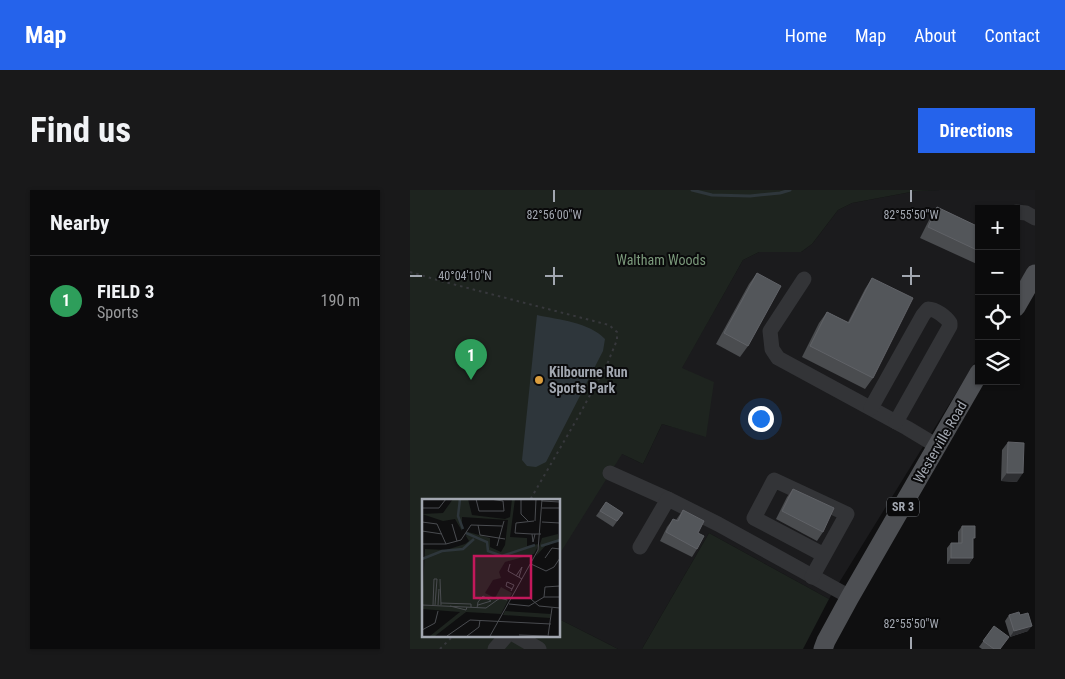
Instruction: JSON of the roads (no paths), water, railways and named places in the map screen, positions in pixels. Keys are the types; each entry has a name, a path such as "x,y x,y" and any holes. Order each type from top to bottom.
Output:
{"main road":[{"path":"1020,301 1033,282"},
{"name":"Westerville Road","path":"822,646 975,380"}],"lane":[{"path":"1020,212 1026,213 1035,218"},
{"path":"804,279 770,331 772,349 778,358 937,446"},
{"path":"871,408 924,315 928,309 932,309 947,319 950,326 896,422"},
{"path":"610,473 718,524 850,597"},
{"path":"812,576 824,555 847,514 774,480 754,518 824,555"},
{"path":"640,548 668,499"},
{"path":"496,649 505,637"},
{"path":"518,637 538,649"}],"waterway":[{"path":"692,190 712,195 750,196 790,190"}],"place":[{"name":"FIELD 3","path":"471,380"},
{"name":"Kilbourne Run Sports Park","path":"539,380"}],"park label":[{"name":"Waltham Woods","path":"661,260"}]}
